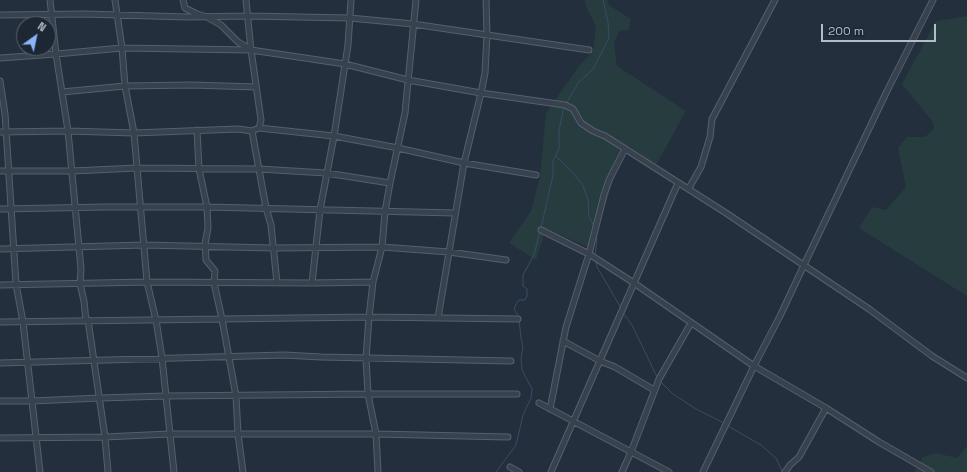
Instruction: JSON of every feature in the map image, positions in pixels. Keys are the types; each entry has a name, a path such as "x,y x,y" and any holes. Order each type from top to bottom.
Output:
{"street":[{"path":"50,0 51,14"},
{"path":"115,0 122,48 125,86 134,133 147,282 156,320 162,358 174,472"},
{"path":"183,0 185,8 197,14 207,16 221,25 238,42 251,50"},
{"path":"246,0 251,50 261,120 259,128"},
{"path":"312,283 320,210 334,136 345,64 351,0"},
{"path":"378,472 376,434 368,394 366,358 369,316 373,282 382,247 385,212 390,183 405,113 416,0"},
{"path":"438,318 464,163 485,73 487,34 486,0"},
{"path":"689,188 701,167 710,137 712,119 776,0"},
{"path":"703,472 780,316 887,91 933,0"},
{"path":"0,15 116,14 350,18 413,24 590,50"},
{"path":"108,472 100,398 80,284 80,246 68,131 56,54 122,48 251,50 345,64 408,80 565,106 573,109 581,123 625,148 678,183 689,188 804,264 932,356 967,378"},
{"path":"0,58 28,56"},
{"path":"0,81 3,132 9,170 16,284 23,322 40,472"},
{"path":"62,92 125,86 204,85 256,88"},
{"path":"3,132 68,131 134,133 238,129 252,131 259,128 334,136 398,148 464,163 536,175"},
{"path":"197,130 199,169 208,207 208,228 205,247 206,260 215,271 214,283 236,396 238,434 243,472"},
{"path":"252,131 270,225 277,283"},
{"path":"550,409 566,327 589,254 608,180 625,148"},
{"path":"0,171 72,171 137,168 259,169 326,173 390,183"},
{"path":"551,472 678,183"},
{"path":"0,209 75,207 208,207 455,213"},
{"path":"541,230 589,254 634,283 754,366 931,472"},
{"path":"0,249 144,245 273,248 382,247 449,252 506,260"},
{"path":"0,285 147,282 373,282"},
{"path":"0,322 369,316 518,319"},
{"path":"622,472 659,379 691,323"},
{"path":"563,341 600,361 615,367 654,390"},
{"path":"0,363 284,355 511,361"},
{"path":"0,401 166,396 517,394"},
{"path":"539,403 669,472"},
{"path":"785,472 799,457 826,408"},
{"path":"0,438 105,437 169,434 376,434 508,437"},
{"path":"510,467 519,472"}],"green space":[{"path":"585,0 607,0 610,6 631,19 629,30 619,31 614,43 617,66 686,111 656,165 630,147 616,173 602,214 593,249 546,229 536,260 509,243 531,211 540,177 546,113 580,65 593,51 596,26 586,7"},
{"path":"967,16 967,296 859,228 872,207 886,210 906,187 898,148 907,137 925,137 934,128 932,121 902,84 936,21"},
{"path":"967,446 967,472 914,472 923,457 936,453 957,458"}],"waterway":[{"path":"566,104 578,83 593,69 609,38 608,22 603,0"},
{"path":"541,228 553,175 553,161 559,149 559,130 564,107"},
{"path":"556,156 582,184 588,199 589,217 594,226"},
{"path":"518,316 514,309 519,300 525,300 527,296 527,289 523,286 523,275 534,255 540,231"},
{"path":"595,255 597,239 596,234"},
{"path":"596,262 597,267 621,308"},
{"path":"623,313 632,325 657,377"},
{"path":"496,472 516,445 523,415 531,398 532,389 522,370 521,359 523,347 519,319"},
{"path":"660,381 673,394 696,409 724,423"},
{"path":"728,426 761,445 776,458 782,471"}]}
